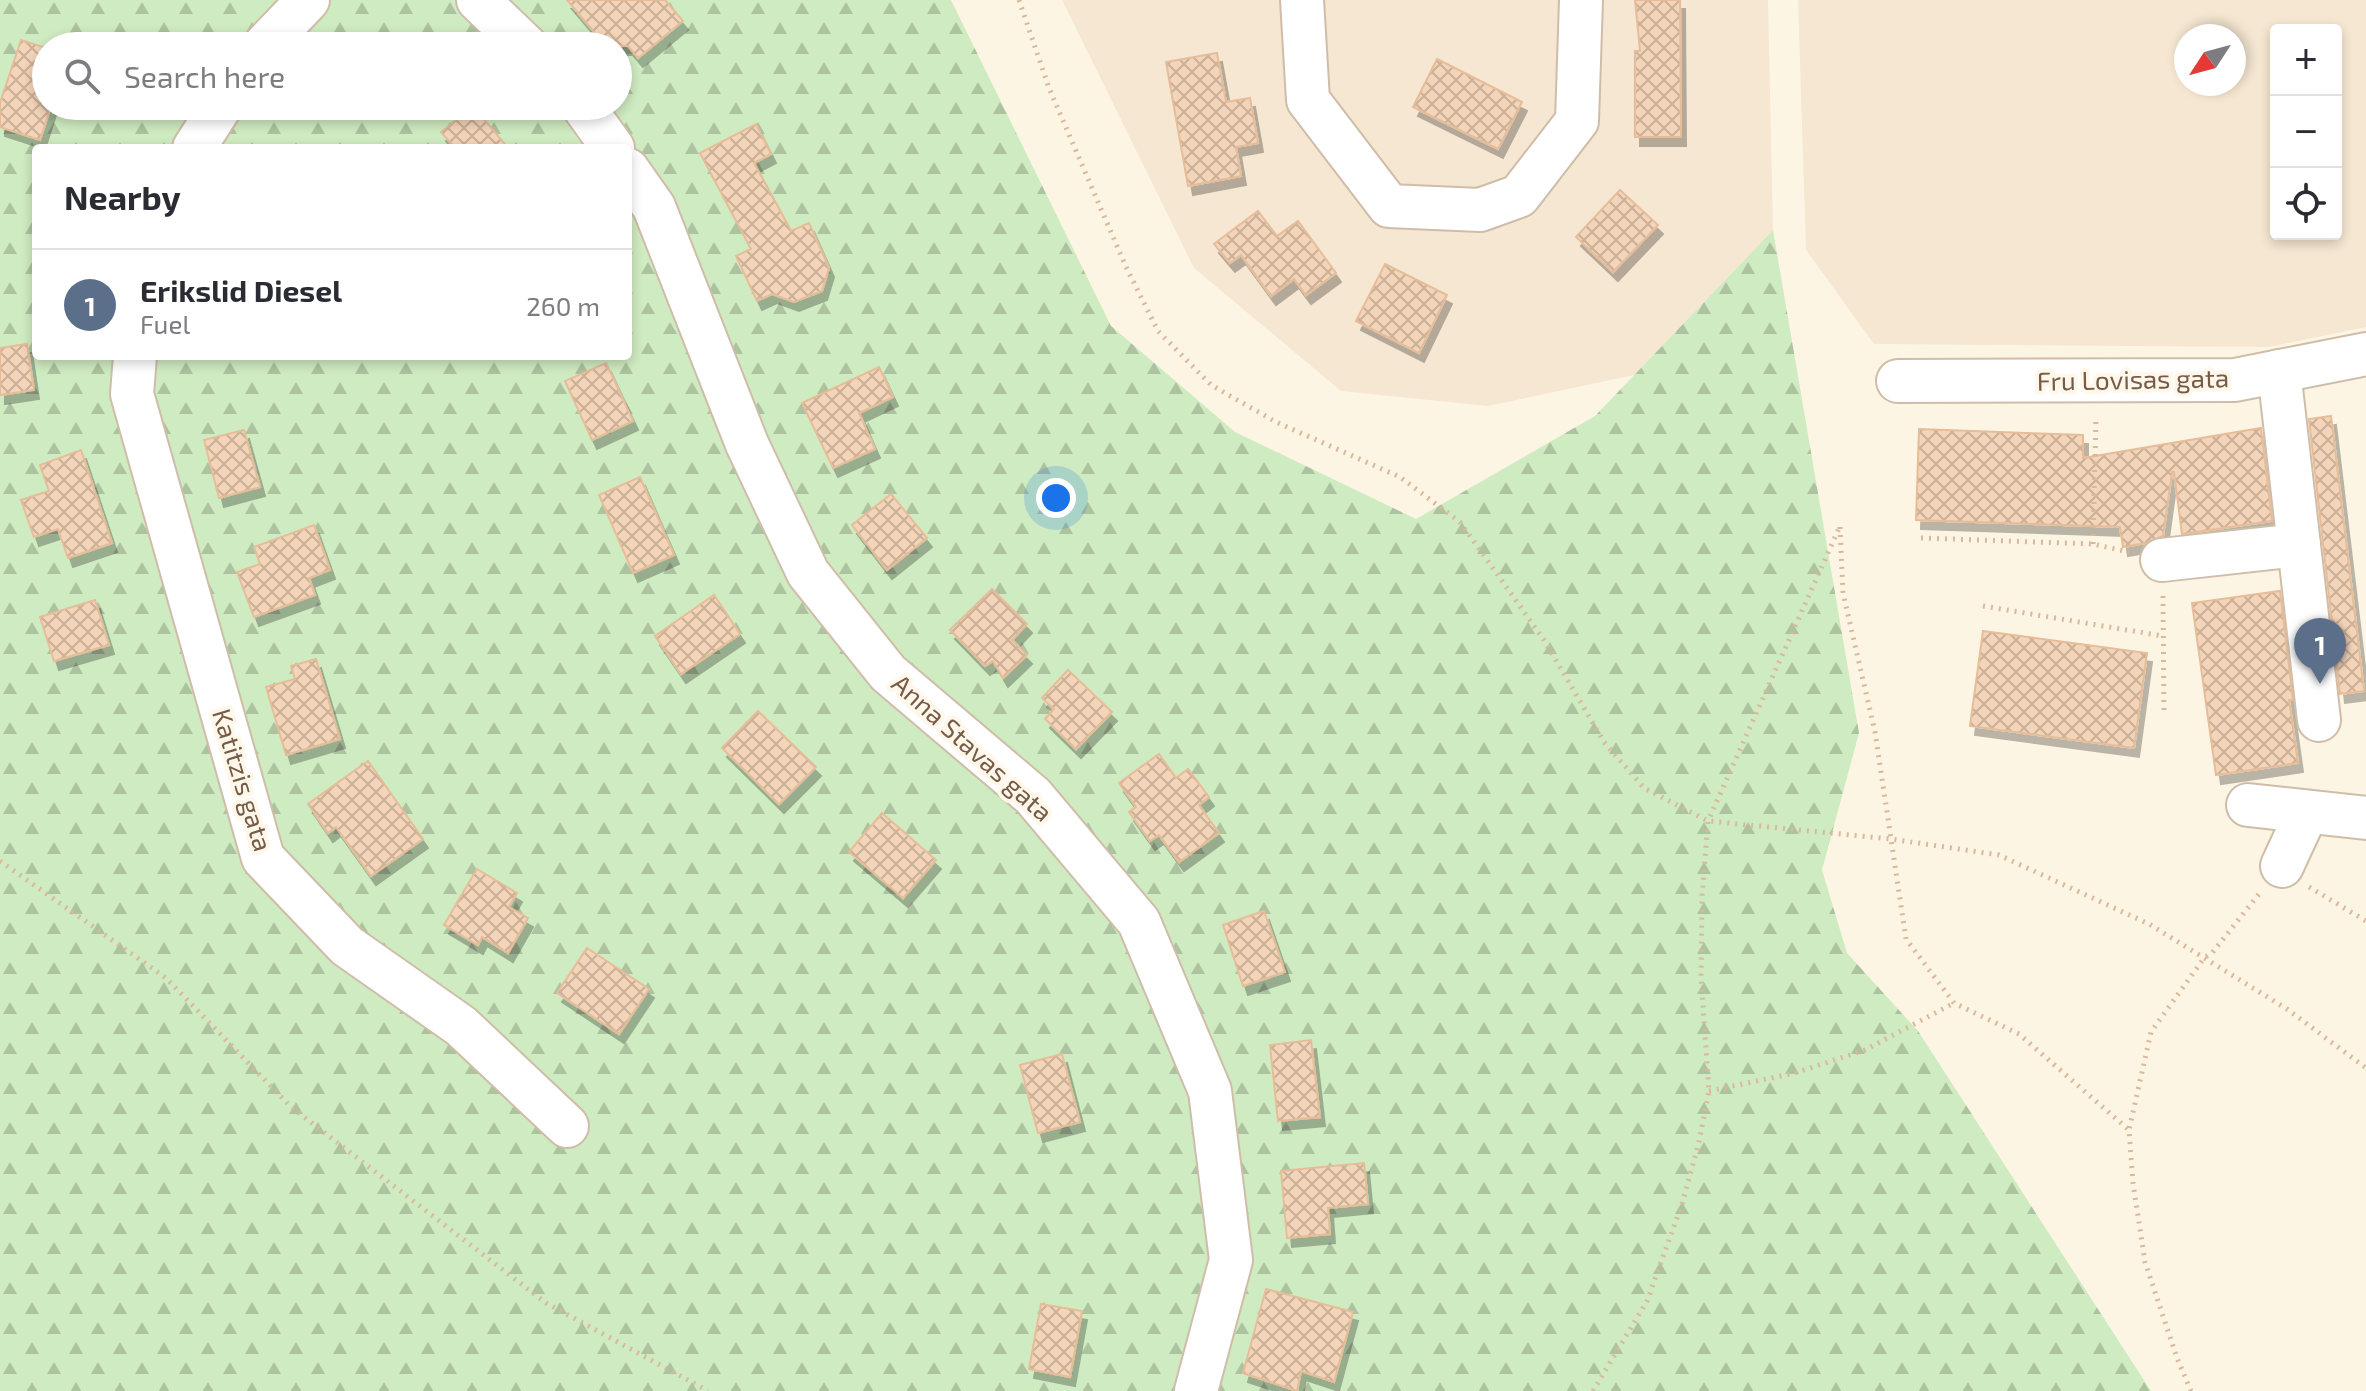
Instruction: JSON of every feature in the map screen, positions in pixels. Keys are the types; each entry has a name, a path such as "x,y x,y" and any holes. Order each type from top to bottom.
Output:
{"street":[{"path":"277,32 308,0"},
{"path":"478,0 511,32"},
{"path":"1302,0 1308,100 1389,206 1480,210 1519,196 1577,121 1581,0"},
{"path":"197,144 212,120"},
{"path":"593,120 610,144"},
{"name":"Anna Stavas gata","path":"632,176 654,207 747,444 808,573 888,673 1033,796 1139,922 1210,1091 1231,1260 1196,1391"},
{"name":"Fru Lovisas gata","path":"1898,381 2235,380 2366,354"},
{"name":"Katitzis gata","path":"135,360 132,394 263,858 347,946 461,1026 567,1126"},
{"path":"2279,371 2319,720"},
{"path":"2162,560 2299,545"},
{"path":"2248,805 2366,818"},
{"path":"2282,866 2307,812"}],"path":[{"path":"1019,0 1049,88 1126,267 1158,331 1211,385 1276,422 1400,477 1460,522 1544,640 1604,742 1644,788 1708,821 1891,839 1999,855 2149,924 2287,1009 2366,1068"},
{"path":"2093,544 2097,380"},
{"path":"1593,1391 1647,1301 1682,1204 1699,1142 1709,1091 1701,978 1702,897 1708,821 1840,526 1843,593 1875,732 1906,939 1954,1003 2019,1034 2129,1130"},
{"path":"1921,538 2093,544 2162,560 2164,715"},
{"path":"1983,606 2163,636"},
{"path":"0,861 166,978 291,1107 546,1303 708,1391"},
{"path":"2191,1391 2145,1262 2133,1183 2129,1130 2151,1032 2204,958 2212,953 2282,866 2301,882 2366,921"},
{"path":"1709,1091 1795,1073 1865,1050 1954,1003"}],"shaded area":[{"path":"1062,0 1768,0 1773,230 1634,375 1488,406 1341,391 1194,268"},
{"path":"1798,0 2366,0 2366,327 2269,347 1874,344 1806,250"}],"green space":[{"path":"0,0 951,0 1111,326 1235,432 1416,519 1595,416 1773,230 1859,733 1822,870 1847,953 1918,1031 2151,1391 0,1391"}],"building":[{"path":"567,0 665,0 683,21 638,58 632,51 632,32 594,32"},
{"path":"1635,0 1680,0 1681,137 1635,137 1635,51 1640,51"},
{"path":"21,40 32,44 32,120 46,120 40,140 0,127 0,103"},
{"path":"1217,53 1226,102 1250,98 1258,143 1236,147 1241,176 1188,186 1166,62"},
{"path":"1437,59 1522,102 1498,149 1413,107"},
{"path":"456,120 485,120 505,144 452,144 441,132"},
{"path":"756,124 771,154 754,163 791,231 809,223 829,268 822,291 794,302 772,294 757,301 736,256 751,249 700,153"},
{"path":"1620,190 1658,225 1613,272 1576,237"},
{"path":"1258,211 1277,236 1298,221 1336,273 1306,295 1294,279 1271,296 1241,255 1230,263 1214,244"},
{"path":"1385,264 1447,295 1419,353 1356,321"},
{"path":"27,344 34,390 0,395 0,348"},
{"path":"606,363 633,421 592,440 565,381"},
{"path":"879,367 893,397 859,413 875,449 833,468 802,403"},
{"path":"2331,416 2364,691 2340,694 2309,419"},
{"path":"2261,428 2272,521 2182,534 2174,472 2163,536 2146,543 2123,547 2120,527 1916,520 1919,429 2083,435 2083,458"},
{"path":"244,430 260,487 219,498 204,440"},
{"path":"81,450 112,543 68,558 58,529 34,537 21,500 49,491 40,465"},
{"path":"640,477 674,555 633,573 599,495"},
{"path":"891,494 927,538 887,570 852,525"},
{"path":"314,525 330,570 309,578 315,595 254,617 237,572 260,564 254,547"},
{"path":"992,589 1027,624 1012,640 1027,655 1003,678 993,661 985,666 950,630"},
{"path":"2280,591 2298,763 2216,775 2192,603"},
{"path":"714,595 740,634 681,674 655,636"},
{"path":"95,600 109,645 54,661 40,617"},
{"path":"1983,631 2147,653 2134,748 1970,726"},
{"path":"316,659 340,739 286,755 266,687 295,679 291,666"},
{"path":"1068,670 1112,712 1076,749 1045,719 1054,709 1042,698"},
{"path":"758,711 816,767 779,804 722,748"},
{"path":"1159,754 1176,778 1188,769 1209,797 1199,805 1219,833 1179,862 1159,835 1150,841 1129,812 1136,807 1119,783"},
{"path":"368,761 423,839 371,876 336,827 328,833 308,804"},
{"path":"882,813 936,860 903,898 849,852"},
{"path":"477,869 517,893 509,907 528,918 508,953 482,937 478,945 444,925"},
{"path":"1264,911 1285,972 1243,986 1223,925"},
{"path":"587,948 649,989 619,1034 557,993"},
{"path":"1311,1040 1320,1117 1278,1121 1270,1045"},
{"path":"1062,1054 1080,1122 1038,1133 1020,1065"},
{"path":"1364,1163 1368,1204 1328,1208 1330,1234 1287,1238 1281,1171"},
{"path":"1266,1289 1353,1312 1334,1382 1301,1371 1297,1391 1243,1373"},
{"path":"1041,1304 1082,1311 1070,1377 1029,1369"}],"place":[{"name":"Erikslid Diesel","path":"2320,684"}]}
